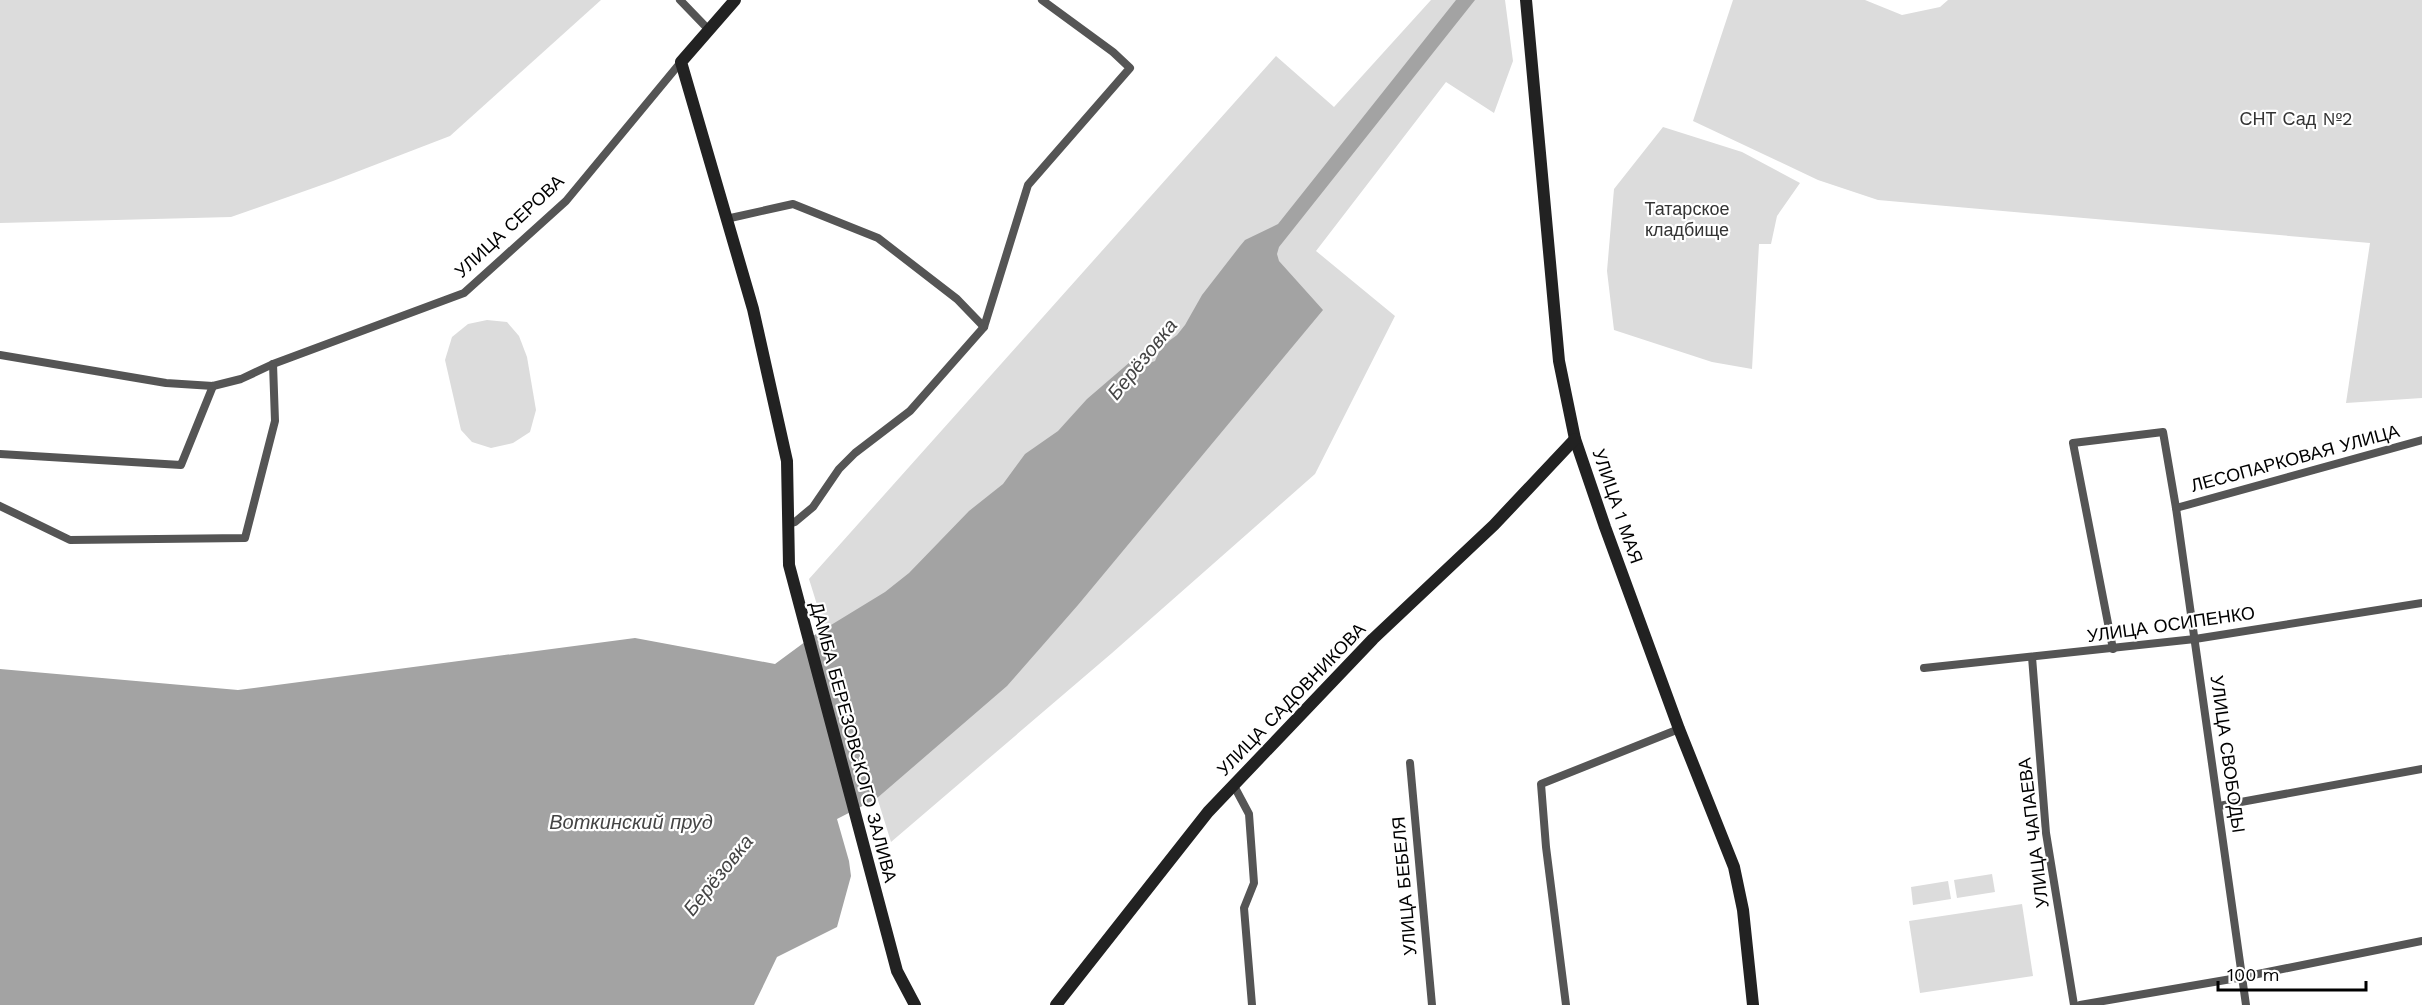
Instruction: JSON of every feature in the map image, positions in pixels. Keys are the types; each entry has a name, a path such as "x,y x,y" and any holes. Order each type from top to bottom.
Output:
{"main road":[{"name":"УЛИЦА СЕРОВА","path":"681,62 735,0"},
{"name":"УЛИЦА 1 МАЯ","path":"1526,0 1559,361 1575,439 1679,729 1734,867 1743,910 1753,1005"},
{"path":"681,62 753,309 787,460 789,524"},
{"name":"УЛИЦА САДОВНИКОВА","path":"1056,1005 1208,812 1233,784 1373,639 1478,540 1575,439"},
{"name":"ДАМБА БЕРЕЗОВСКОГО ЗАЛИВА","path":"789,524 789,565 897,971 915,1005"}],"street":[{"path":"680,0 708,29"},
{"path":"789,524 795,522 813,507 839,470 855,453 910,411 984,327 1028,185 1130,68 1113,52 1042,0"},
{"name":"УЛИЦА СЕРОВА","path":"0,355 166,383 213,386 241,379 273,364 464,293 566,201 681,62"},
{"path":"726,219 793,204 878,238 957,299 984,327"},
{"path":"0,506 70,540 245,538 275,421 273,364"},
{"path":"0,454 181,465 213,386"},
{"name":"УЛИЦА СВОБОДЫ","path":"2113,649 2073,442 2163,432 2195,639 2246,1005"},
{"name":"ЛЕСОПАРКОВАЯ УЛИЦА","path":"2176,508 2422,440"},
{"name":"УЛИЦА ОСИПЕНКО","path":"1924,668 2195,639 2422,603"},
{"name":"УЛИЦА ЧАПАЕВА","path":"2032,657 2046,833 2074,1005"},
{"path":"1566,1005 1546,847 1541,784 1679,729"},
{"name":"УЛИЦА БЕБЕЛЯ","path":"1410,763 1432,1005"},
{"path":"2219,806 2422,769"},
{"path":"1233,784 1249,814 1254,883 1244,908 1252,1005"},
{"path":"2080,1005 2243,977 2422,941"},
{"path":"2137,995 2139,1005"}],"green space":[{"path":"0,0 601,0 450,136 333,181 231,217 0,223"},
{"path":"1431,0 1505,0 1513,61 1494,113 1446,82 1316,251 1395,316 1315,474 1112,653 891,842 809,579 1276,56 1334,107"},
{"name":"СНТ Сад №2","path":"1733,0 1865,0 1902,15 1940,7 1948,0 2422,0 2422,398 2346,403 2370,243 1878,200 1818,180 1693,121"},
{"name":"Татарское кладбище","path":"1663,127 1742,152 1800,183 1777,216 1771,244 1759,244 1752,369 1712,362 1614,330 1607,271 1614,189"},
{"path":"487,320 507,322 519,336 527,357 536,410 530,432 513,443 491,448 472,442 461,430 445,360 452,337 468,324"},
{"path":"1992,874 1995,892 1957,898 1954,880"},
{"path":"1948,881 1951,899 1913,905 1911,887"},
{"path":"2022,904 2033,976 1920,993 1909,921"}],"water":[{"name":"Воткинский пруд","path":"1456,0 1475,0 1279,247 1277,254 1279,261 1323,310 1078,605 1007,686 876,799 837,819 851,876 837,927 777,957 754,1005 0,1005 0,669 238,690 635,638 775,664 813,636 885,592 909,573 969,511 1003,484 1025,454 1058,431 1087,399 1130,362 1141,366 1155,361 1161,347 1177,335 1185,325 1202,295 1245,240 1278,224"}],"water label":[{"name":"Берёзовка","path":"1142,359"},
{"name":"Берёзовка","path":"718,875"}]}
